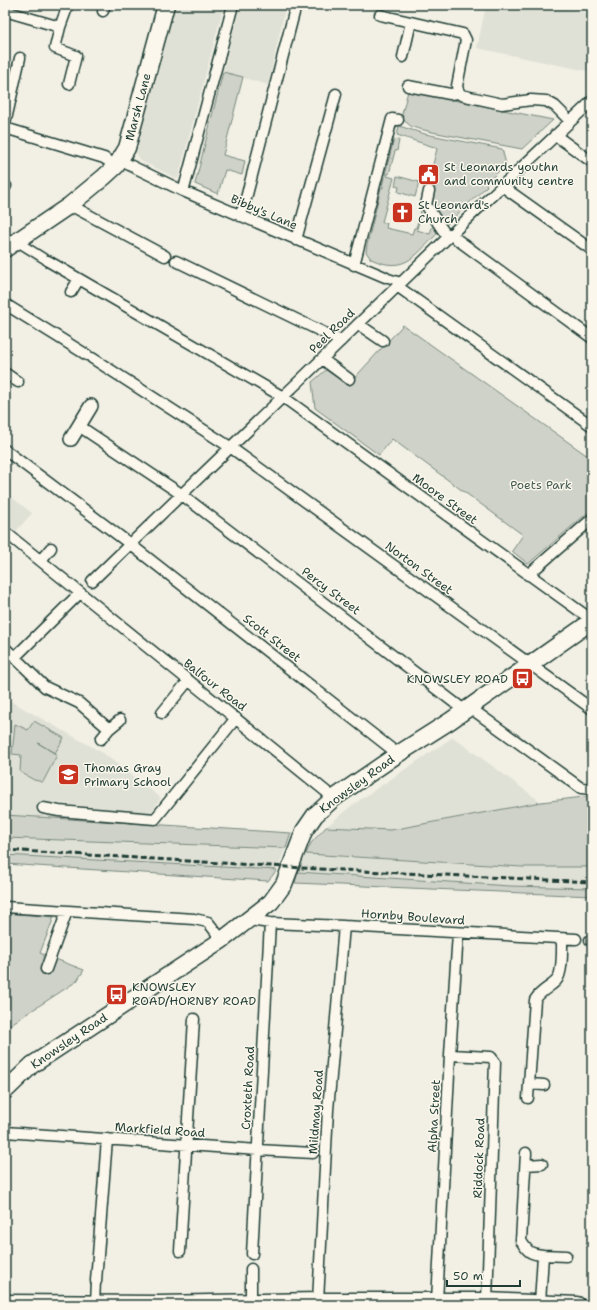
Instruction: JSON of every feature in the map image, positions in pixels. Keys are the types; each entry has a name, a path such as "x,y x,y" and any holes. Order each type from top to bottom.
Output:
{"main road":[{"name":"Marsh Lane","path":"11,245 70,205 104,177 118,163 127,148 166,5"},
{"name":"Knowsley Road","path":"5,1091 32,1065 222,940 271,902 281,890 308,824 321,809 334,798 398,754 450,721 592,621"},
{"path":"15,1304 159,1305 318,1301 378,1303 540,1303 577,1305"}],"street":[{"path":"68,5 60,27 55,48 76,56 69,84"},
{"path":"183,191 186,185 233,5"},
{"path":"240,216 246,199 296,5"},
{"path":"5,11 60,27"},
{"path":"380,15 460,32 466,37 457,86 459,93"},
{"path":"403,57 411,22"},
{"path":"5,124 20,58"},
{"path":"408,86 450,94 459,93 465,97 502,104 531,100 546,101 555,106 570,121"},
{"path":"296,240 336,94"},
{"name":"Peel Road","path":"92,582 399,284 592,101"},
{"path":"354,265 392,119 398,120"},
{"name":"Bibby's Lane","path":"5,128 118,163 399,284"},
{"path":"555,135 592,162"},
{"path":"502,186 592,250"},
{"path":"429,192 426,205 444,232 592,338"},
{"path":"70,205 165,256"},
{"path":"11,245 48,261"},
{"name":"Moore Street","path":"48,261 283,397 592,621"},
{"path":"176,261 341,341"},
{"path":"71,292 79,279"},
{"path":"399,284 592,426"},
{"name":"Norton Street","path":"5,304 230,447 592,709"},
{"path":"358,324 383,341"},
{"path":"322,359 349,380"},
{"path":"5,373 18,382"},
{"path":"71,439 91,406"},
{"name":"Percy Street","path":"79,426 181,494 467,708 582,788 592,789"},
{"name":"Scott Street","path":"5,450 130,544 398,754"},
{"path":"528,575 592,519"},
{"name":"Balfour Road","path":"5,532 334,798"},
{"path":"41,560 51,548"},
{"path":"15,657 80,593"},
{"path":"5,648 45,687 79,703 109,729"},
{"path":"162,713 188,681"},
{"path":"43,808 59,811 155,819 236,718"},
{"path":"101,739 109,729 120,720"},
{"path":"5,907 194,919 208,922 222,940"},
{"path":"46,969 67,911"},
{"name":"Hornby Boulevard","path":"249,920 270,923 576,940"},
{"name":"Croxteth Road","path":"252,1254 270,923"},
{"name":"Mildmay Road","path":"318,1301 328,1110 344,926"},
{"name":"Alpha Street","path":"442,1303 450,1056 458,933"},
{"path":"528,1098 534,1000 539,993 558,980 560,973 562,940"},
{"path":"180,1251 185,1144 194,1019"},
{"name":"Riddock Road","path":"450,1056 491,1057 495,1062 496,1303"},
{"path":"530,1084 544,1085"},
{"name":"Markfield Road","path":"5,1132 313,1153"},
{"path":"90,1304 96,1281 107,1139"},
{"path":"313,1153 326,1154"},
{"path":"526,1153 521,1241 527,1251 533,1254 566,1256"},
{"path":"526,1165 542,1164"},
{"path":"251,1302 252,1254"},
{"path":"540,1303 543,1255"}],"shaded area":[{"path":"176,5 224,5 178,179 141,161 136,152"},
{"path":"240,5 286,5 268,85 223,72"},
{"path":"486,5 547,5 592,14 592,72 477,48"},
{"path":"5,492 32,513 5,544"},
{"name":"Thomas Gray Primary School","path":"5,698 103,753 161,798 151,813 56,803 57,818 5,815"},
{"path":"453,737 541,802 391,830 326,827 351,806"},
{"path":"5,838 286,848 277,870 5,855"},
{"path":"306,854 522,867 592,867 592,888 510,886 298,872"}],"green space":[{"path":"223,72 243,77 223,155 245,161 242,175 225,170 218,194 195,184"},
{"path":"408,91 553,120 522,149 432,132 412,127 401,118"},
{"path":"399,126 425,134 502,149 506,164 486,184 487,186 445,226 431,210 430,199 434,191 438,174 433,164 437,149 397,135"},
{"path":"394,139 399,140 397,151 395,151 389,174 387,174 387,176 394,178 382,222 387,223 386,228 412,234 414,228 416,228 421,211 417,230 430,234 432,227 436,226 440,231 410,260 393,265 371,259 366,252"},
{"path":"397,176 419,182 415,197 398,192 399,187 395,186"},
{"name":"Poets Park","path":"403,325 592,459 592,509 528,564 512,551 523,535 392,439 379,455 315,408 312,382 326,370 348,385"},
{"path":"34,721 64,738 55,753 38,743 57,755 43,782 34,780 20,772 21,755 12,754 15,724 28,730"},
{"path":"592,796 592,867 522,867 306,854 311,843 326,827 391,830 541,802"},
{"path":"5,815 291,833 286,848 5,838"},
{"path":"5,855 277,870 268,881 5,864"},
{"path":"298,872 510,886 592,888 592,896 295,883"},
{"path":"5,913 54,917 40,953 84,970 77,981 5,1028"}],"railway":[{"path":"5,850 320,869 592,882"}],"place":[{"name":"St Leonards youthn and community centre","path":"429,174"},
{"name":"St Leonard's Church","path":"403,212"},
{"name":"KNOWSLEY ROAD","path":"523,679"},
{"name":"Thomas Gray Primary School","path":"69,775"},
{"name":"KNOWSLEY ROAD/HORNBY ROAD","path":"117,994"}]}
